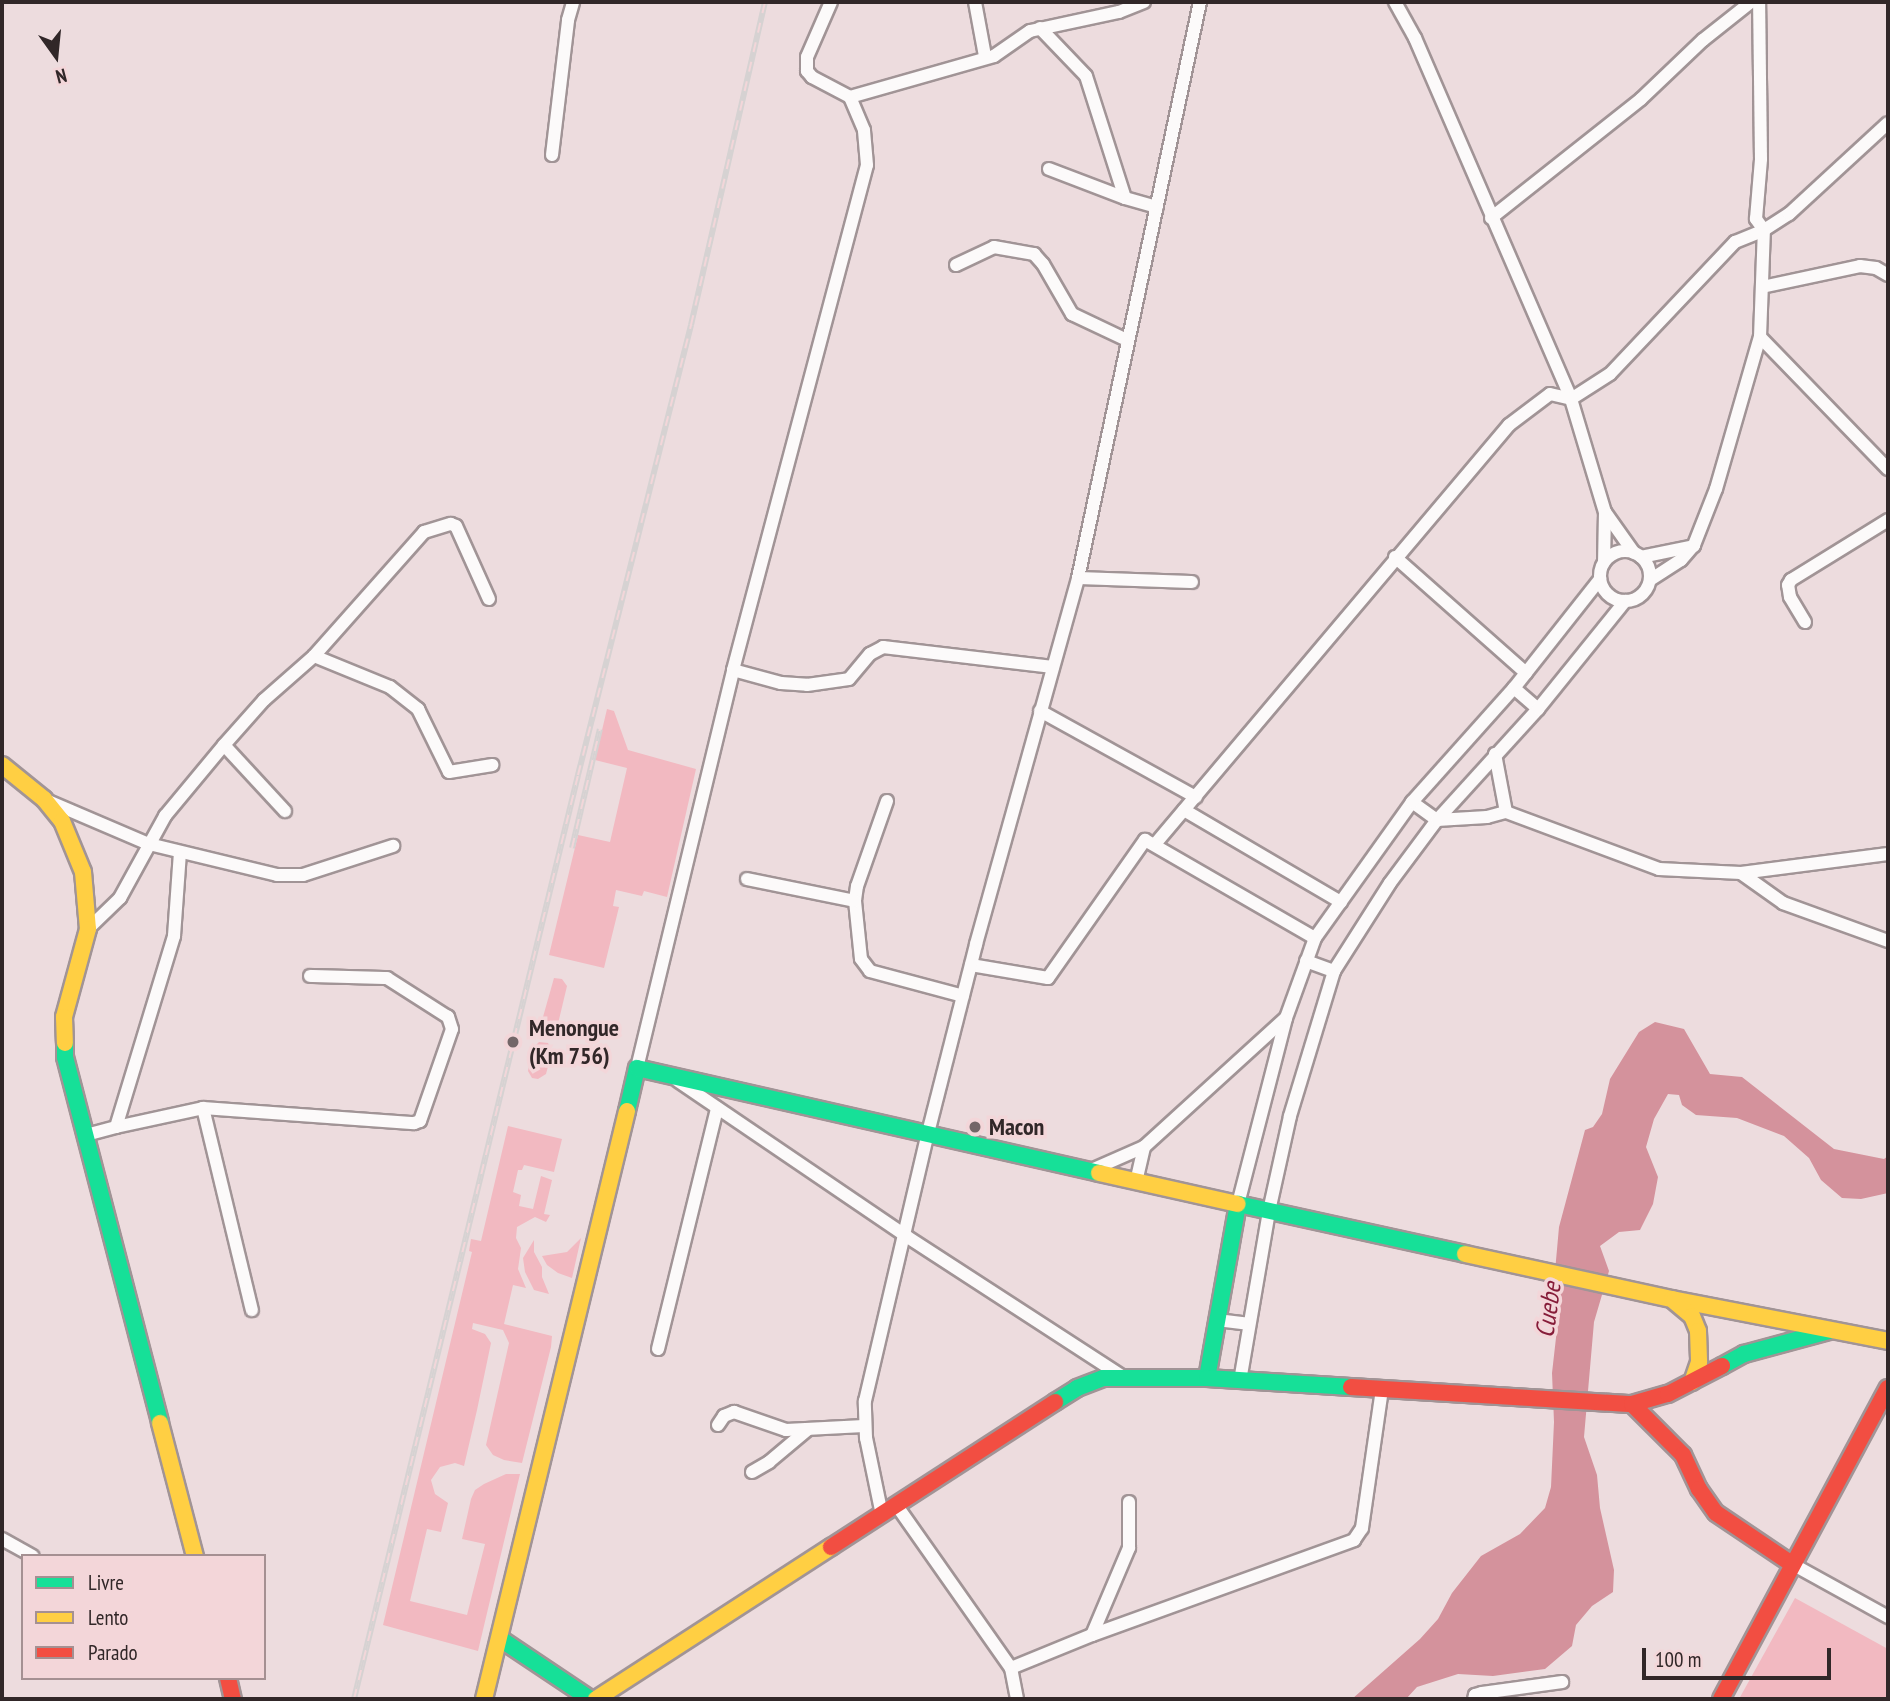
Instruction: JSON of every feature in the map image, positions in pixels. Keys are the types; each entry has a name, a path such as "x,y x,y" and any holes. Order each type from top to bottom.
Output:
{"main road":[{"path":"2,765 44,799 62,821 75,845 83,872 88,929 63,1031 65,1057 194,1554"},
{"path":"484,1699 637,1068 1136,1182 1672,1299 1888,1341"},
{"path":"1207,1378 1238,1204"},
{"path":"1672,1299 1692,1316 1698,1331 1699,1363 1692,1382"},
{"path":"596,1699 1077,1388 1120,1376 1207,1378 1632,1404 1668,1394 1744,1354 1829,1331"},
{"path":"1721,1699 1888,1388"},
{"path":"1632,1404 1654,1423 1683,1455 1699,1489 1716,1513 1792,1564"},
{"path":"499,1638 590,1699"},
{"path":"228,1680 233,1699"}],"street":[{"path":"552,155 568,20 573,2"},
{"path":"637,1068 733,670 867,165 864,130 850,97 807,71 807,57 831,2"},
{"path":"975,2 985,56"},
{"path":"850,97 985,56 994,56 1019,36 1040,28 1119,12 1144,2"},
{"path":"882,1515 864,1426 865,1401 963,996 1077,578 1110,436 1200,2"},
{"path":"1238,1204 1286,1018 1315,938 1412,802 1514,688 1600,579 1604,562 1605,512 1571,399 1415,38 1395,2"},
{"path":"1491,218 1641,99 1703,40 1751,2"},
{"path":"1240,1381 1269,1211 1296,1094 1334,971 1390,883 1437,820 1538,709 1625,601 1641,595 1650,580 1681,560 1695,545 1716,489 1760,337 1764,230 1756,219 1761,159 1759,2"},
{"path":"1040,28 1086,76 1125,198"},
{"path":"1156,844 1395,557 1509,425 1550,394 1571,399 1610,374 1735,242 1764,230 1789,214 1888,123"},
{"path":"1049,169 1125,198 1157,206"},
{"path":"956,265 994,247 1034,254 1043,264 1072,314 1128,340"},
{"path":"1762,287 1860,267 1876,268 1888,275"},
{"path":"1760,337 1888,470"},
{"path":"1605,512 1647,564 1650,580"},
{"path":"1805,622 1790,597 1788,585 1791,580 1888,520"},
{"path":"88,929 120,898 171,807 264,700 314,656 420,537 431,528 451,524 456,526 488,599"},
{"path":"1604,562 1617,552 1638,555 1695,545"},
{"path":"1395,557 1526,673"},
{"path":"1077,578 1192,582"},
{"path":"1600,579 1608,595 1625,601"},
{"path":"733,670 781,683 807,685 849,679 870,654 883,647 1053,667"},
{"path":"314,656 390,687 418,709 449,772 492,765"},
{"path":"1514,688 1538,709"},
{"path":"1040,711 1196,797"},
{"path":"224,745 285,811"},
{"path":"1495,754 1506,812"},
{"path":"44,799 149,844 291,877 393,846"},
{"path":"887,801 857,886 855,901 864,966 870,971 963,996"},
{"path":"1412,802 1437,820 1486,817 1506,812 1659,869 1741,873 1888,854"},
{"path":"1184,810 1341,902"},
{"path":"971,965 1048,978 1145,840 1315,938"},
{"path":"117,1127 174,936 180,852"},
{"path":"1741,873 1783,903 1888,941"},
{"path":"747,878 855,901"},
{"path":"1306,961 1334,971"},
{"path":"86,1135 203,1108 414,1123 423,1117 452,1029 448,1017 387,978 310,976"},
{"path":"1089,1171 1144,1147 1286,1018"},
{"path":"671,1076 906,1236 1120,1376"},
{"path":"203,1108 252,1310"},
{"path":"657,1349 717,1108"},
{"path":"1136,1182 1144,1147"},
{"path":"1217,1320 1248,1324"},
{"path":"1011,1668 1092,1635 1354,1540 1362,1528 1382,1389"},
{"path":"718,1425 724,1416 734,1412 781,1429 864,1426"},
{"path":"752,1472 769,1462 807,1430"},
{"path":"1092,1635 1129,1548 1129,1502"},
{"path":"897,1506 1011,1668 1017,1699"},
{"path":"2,1539 29,1554"},
{"path":"1792,1564 1888,1617"},
{"path":"1474,1699 1475,1695 1482,1693 1562,1682"}],"shaded area":[{"path":"607,709 614,711 628,750 696,769 667,897 644,891 642,896 616,890 613,906 619,907 604,968 549,955 578,835 610,842 627,768 595,760"},
{"path":"554,978 562,979 567,986 557,1028 550,1032 544,1031 541,1024"},
{"path":"1655,1022 1684,1029 1710,1074 1742,1077 1834,1149 1884,1159 1888,1156 1888,1193 1861,1199 1842,1198 1821,1180 1809,1158 1784,1136 1737,1118 1696,1115 1682,1105 1679,1095 1668,1094 1654,1119 1646,1147 1658,1177 1653,1204 1640,1230 1619,1232 1600,1246 1609,1271 1594,1322 1584,1437 1597,1475 1600,1508 1614,1570 1613,1592 1592,1606 1576,1625 1572,1646 1545,1669 1493,1676 1458,1674 1417,1687 1406,1699 1352,1699 1420,1639 1438,1619 1452,1593 1481,1556 1520,1534 1545,1508 1551,1487 1554,1422 1552,1373 1557,1329 1552,1305 1559,1227 1585,1130 1593,1127 1602,1114 1610,1079 1639,1032"},
{"path":"539,1042 548,1043 552,1051 546,1074 538,1079 532,1078 528,1071 533,1048"},
{"path":"508,1126 562,1139 554,1172 524,1165 522,1170 518,1170 513,1192 521,1195 519,1206 533,1209 541,1176 552,1180 544,1214 550,1215 546,1222 535,1217 517,1227 516,1238 521,1248 518,1269 526,1288 513,1285 504,1324 552,1336 551,1347 522,1463 504,1460 493,1455 486,1445 509,1343 503,1330 473,1323 472,1329 485,1334 491,1343 477,1410 464,1466 455,1463 440,1467 431,1480 435,1494 448,1503 441,1532 427,1529 410,1601 467,1615 485,1544 462,1539 471,1499 475,1490 484,1484 506,1474 520,1474 478,1651 383,1625 472,1252 469,1251 471,1239 481,1241"},
{"path":"581,1238 572,1278 547,1265 542,1256 567,1252"},
{"path":"534,1240 534,1252 542,1267 542,1277 549,1294 534,1290 525,1272 523,1258"},
{"path":"1795,1598 1888,1649 1888,1699 1739,1699"}],"railway":[{"path":"354,1699 578,775 691,325 765,2"},
{"path":"572,848 600,729"}],"traffic: fast":[{"path":"65,1043 65,1057 160,1423"},
{"path":"627,1111 637,1068 1099,1173"},
{"path":"1207,1378 1238,1204 1465,1254"},
{"path":"1722,1366 1744,1354 1829,1331"},
{"path":"1055,1402 1077,1388 1103,1378 1207,1378 1351,1387"},
{"path":"499,1638 590,1699"}],"traffic: slow":[{"path":"2,765 44,799 62,821 83,872 88,929 64,1017 65,1043"},
{"path":"484,1699 627,1111"},
{"path":"1099,1173 1238,1204"},
{"path":"1465,1254 1672,1299 1888,1341"},
{"path":"1674,1301 1692,1316 1698,1331 1699,1362 1692,1382"},
{"path":"160,1423 194,1554"},
{"path":"596,1699 831,1547"}],"traffic: jam":[{"path":"1351,1387 1632,1404 1668,1394 1722,1366"},
{"path":"1721,1699 1888,1388"},
{"path":"831,1547 1055,1402"},
{"path":"1632,1404 1683,1455 1699,1489 1716,1513 1792,1564"},
{"path":"228,1680 233,1699"}],"place":[{"name":"Menongue (Km 756)","path":"513,1042"},
{"name":"Macon","path":"975,1127"}],"water label":[{"name":"Cuebe","path":"1548,1310"}]}
